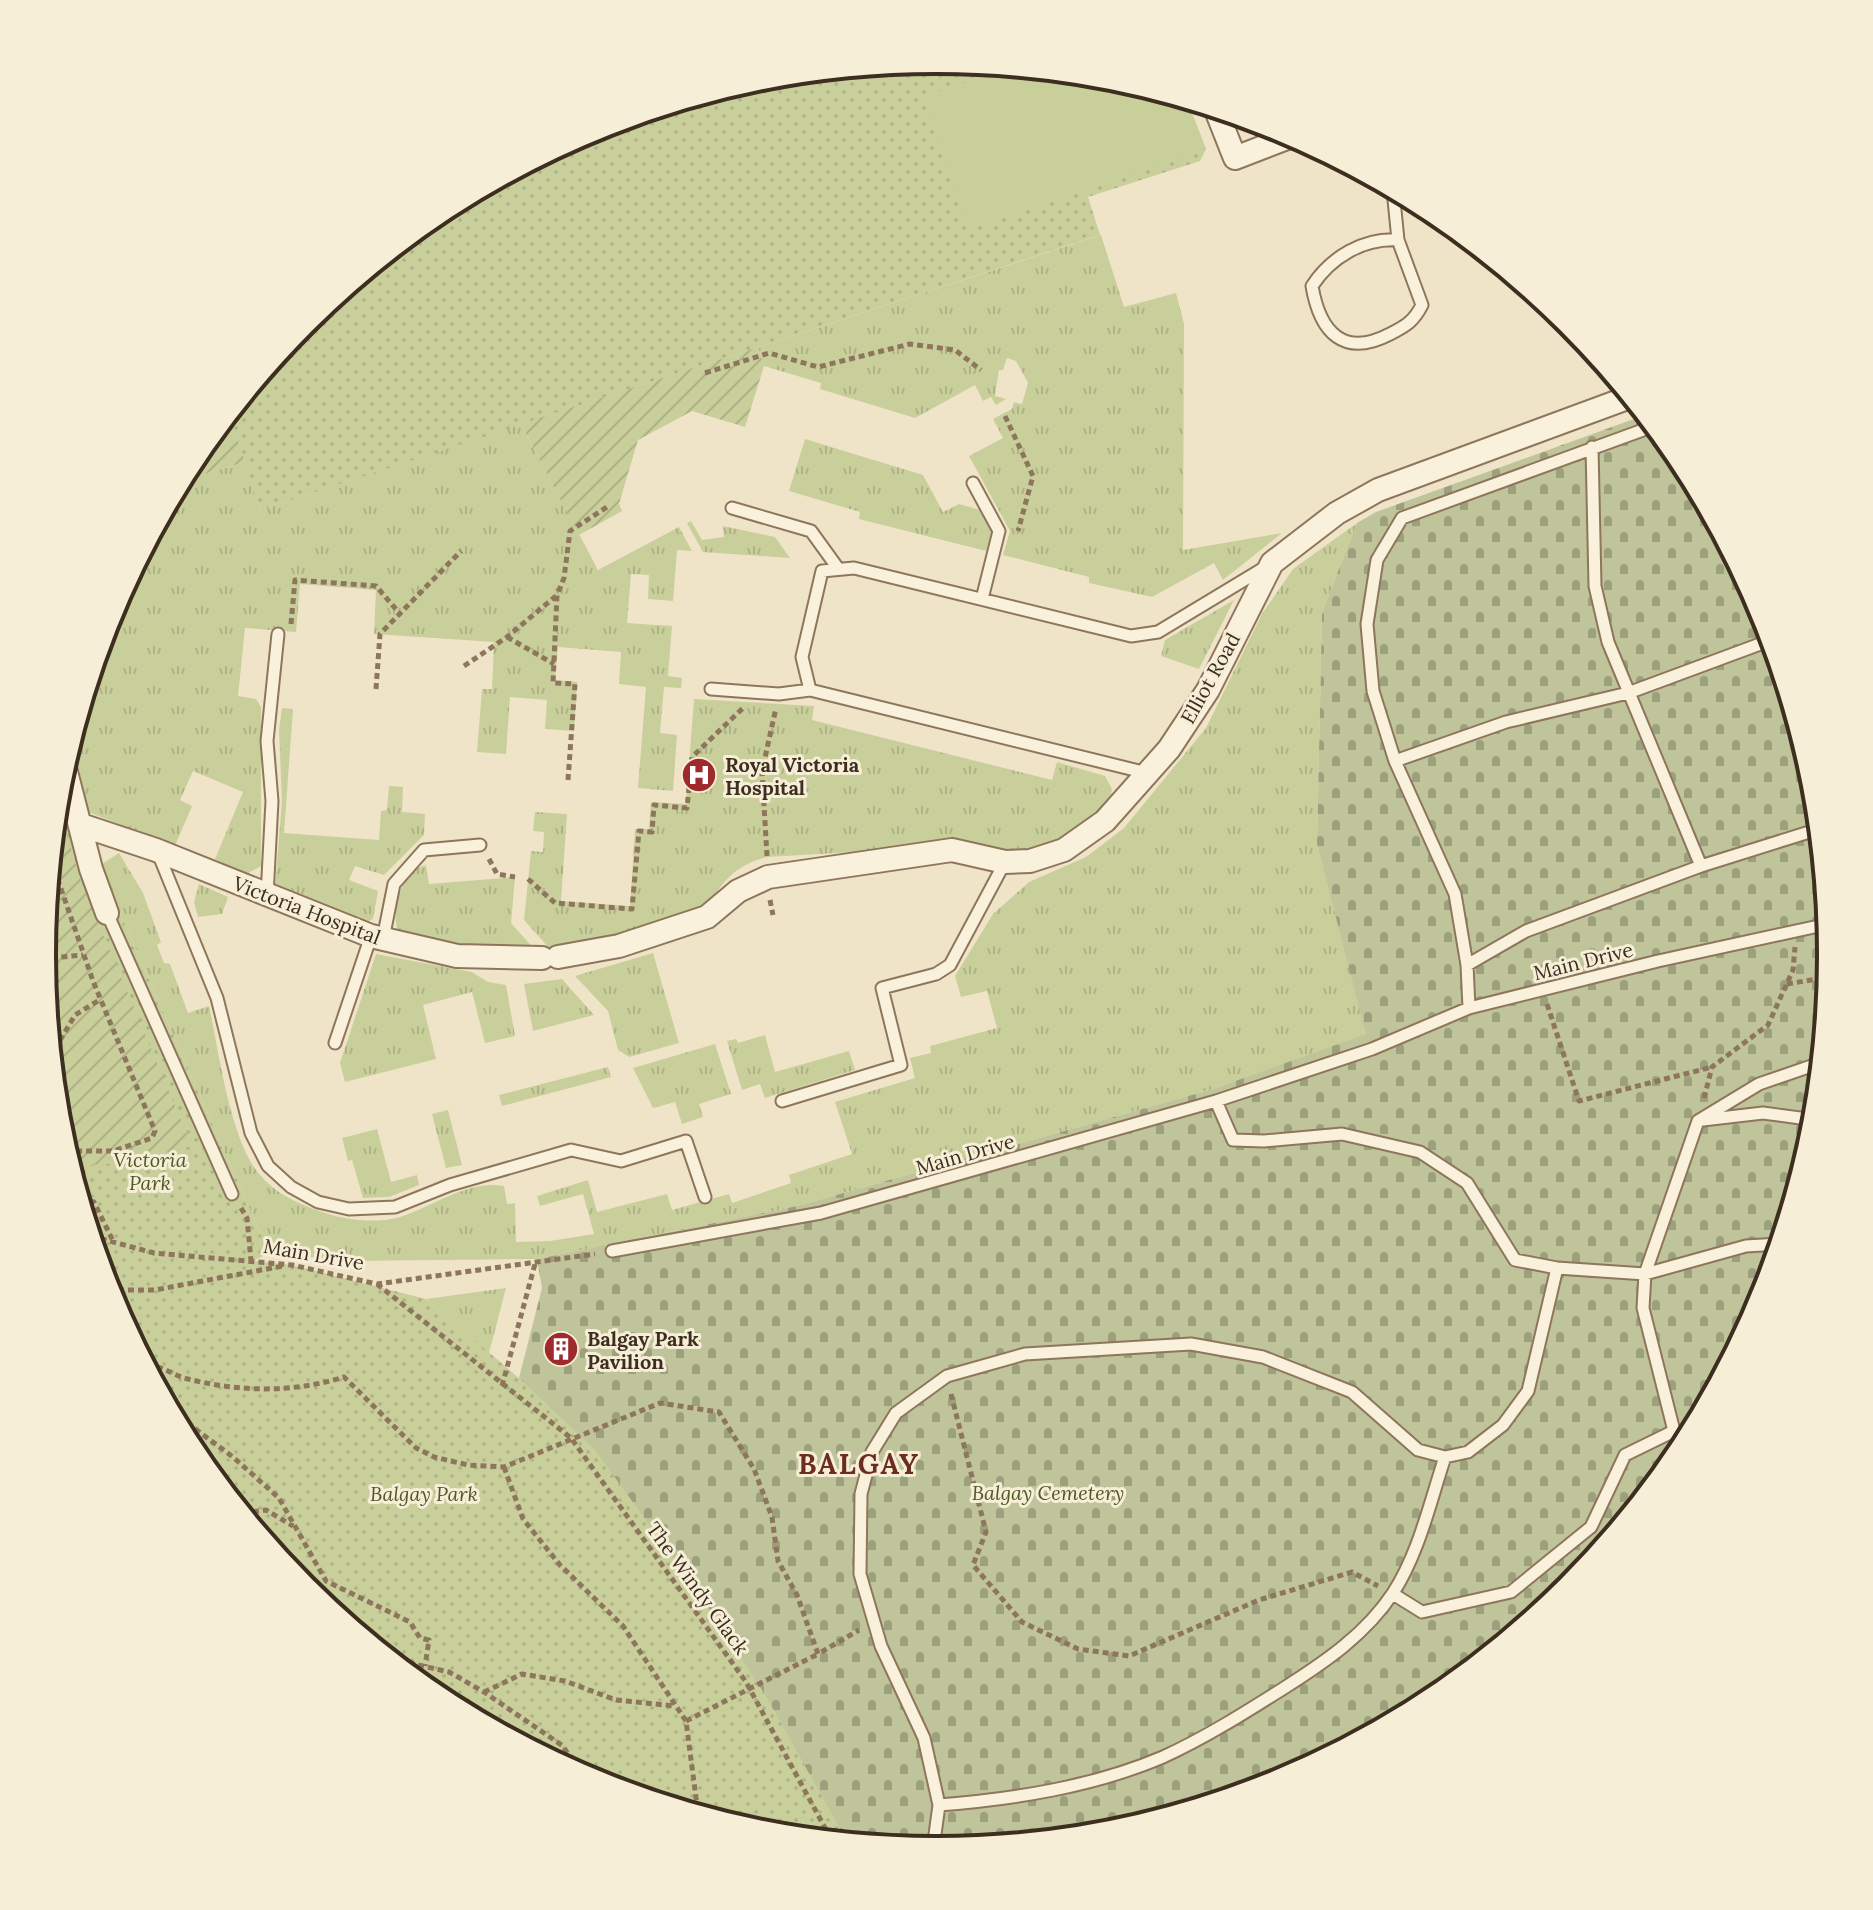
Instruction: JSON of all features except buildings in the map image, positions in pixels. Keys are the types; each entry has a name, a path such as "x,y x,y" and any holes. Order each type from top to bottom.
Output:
{"street":[{"path":"1220,121 1235,158 1275,143"},
{"name":"Elliot Road","path":"769,878 952,850 1005,862 1030,861 1064,850 1105,821 1169,749 1208,690 1272,563 1337,513 1378,490 1620,401"},
{"path":"72,791 107,913"},
{"name":"Victoria Hospital","path":"81,825 156,850 377,938 457,956 550,958 619,946 707,917 738,891 769,878"}],"lane":[{"path":"1394,203 1398,240 1422,305 1415,320 1371,344 1355,346 1341,340 1327,327 1315,307 1312,286 1321,272 1343,255 1363,245 1398,240"},
{"path":"1469,1008 1467,965 1455,894 1395,761 1373,691 1367,624 1377,560 1402,518 1643,430"},
{"path":"1592,447 1595,586 1608,642 1701,866"},
{"path":"973,483 999,531 982,599"},
{"path":"732,508 811,531 837,567"},
{"path":"810,690 802,657 822,571 837,567 854,568 1131,636 1158,632 1272,563"},
{"path":"267,896 272,801 267,741 278,634"},
{"path":"1395,761 1506,722 1628,693 1760,644"},
{"path":"711,689 779,694 810,690 1148,773"},
{"path":"1467,965 1526,931 1701,866 1808,833"},
{"path":"335,1043 377,938 394,884 424,850 480,845"},
{"path":"156,850 193,932 217,998 251,1133 268,1166 291,1187 318,1202 349,1209 395,1207 450,1185 571,1150 621,1161 686,1141 705,1197"},
{"path":"782,1101 901,1065 882,988 936,974 950,965 1005,862"},
{"path":"107,913 232,1194"},
{"name":"Main Drive","path":"612,1251 821,1213 1216,1101 1372,1049 1469,1008 1542,988 1816,926"},
{"path":"1393,1594 1422,1612 1511,1592 1591,1527 1625,1455 1674,1431 1643,1308 1645,1274 1698,1121 1759,1084 1809,1067"},
{"path":"1216,1101 1233,1140 1264,1141 1342,1134 1420,1152 1467,1183 1515,1260 1557,1268 1645,1274 1746,1246 1768,1245"},
{"path":"1698,1121 1763,1113 1801,1118"},
{"path":"935,1836 939,1805 924,1738 881,1646 860,1574 861,1494 872,1452 896,1413 947,1376 1025,1354 1191,1344 1263,1357 1352,1392 1418,1450 1445,1457 1468,1452 1503,1425 1528,1391 1557,1268"},
{"path":"939,1805 1008,1800 1110,1775 1163,1757 1328,1661 1366,1626 1393,1594 1411,1560 1445,1457"}],"path":[{"path":"705,373 769,353 818,367 910,344 955,350 981,370"},
{"path":"1005,416 1033,476 1017,533"},
{"path":"568,780 575,684 553,683 557,595 564,578 570,531 607,507"},
{"path":"376,689 380,634 461,551"},
{"path":"278,634 290,632 295,580 376,586 401,615"},
{"path":"464,666 507,637 557,595"},
{"path":"507,637 554,664"},
{"path":"528,879 555,903 632,909 639,831 652,832 654,805 687,808 692,757 760,693"},
{"path":"773,915 762,771 779,694"},
{"path":"480,845 497,874 515,877"},
{"path":"59,885 83,955 155,1131 152,1138 113,1151 79,1151"},
{"path":"1542,988 1579,1101 1712,1067 1768,1025 1793,970 1797,930"},
{"path":"56,957 83,955"},
{"path":"1787,984 1816,979"},
{"path":"61,1039 75,1015 101,999"},
{"path":"1698,1121 1712,1067"},
{"path":"232,1194 247,1218 251,1261"},
{"path":"92,1202 114,1242"},
{"name":"Main Drive","path":"103,1239 154,1253 292,1265 377,1284 612,1251"},
{"path":"502,1386 535,1264"},
{"path":"122,1290 155,1290 292,1265"},
{"name":"The Windy Glack","path":"377,1284 571,1438 746,1682 825,1828"},
{"path":"159,1367 186,1379 283,1391 344,1377 416,1448 456,1462 504,1467 660,1403 719,1412 754,1469 772,1517 778,1561 797,1595 818,1654"},
{"path":"947,1376 986,1532 973,1565 1022,1622 1078,1649 1129,1656 1259,1600 1352,1572 1393,1594"},
{"path":"194,1428 233,1457 279,1498 326,1581 410,1622 420,1638 429,1640 425,1666"},
{"path":"504,1467 523,1519 560,1565 623,1626 686,1721 696,1801"},
{"path":"255,1511 266,1510 296,1528"},
{"path":"686,1721 818,1654 874,1620"},
{"path":"413,1663 449,1672 484,1692 563,1746 568,1754"},
{"path":"484,1692 522,1674 565,1681 616,1700 676,1706"}],"green space":[{"path":"879,76 994,76 1051,82 1108,91 1192,113 1206,149 1200,161 1088,197 1100,235 260,510 233,426 275,374 314,332 400,256 496,192 600,142 653,121 765,91"},
{"path":"986,76 1108,91 1192,113 1206,149 968,229 924,96"},
{"path":"1101,235 1124,307 1176,293 1184,324 1183,550 1282,533 1223,580 1214,563 1152,597 1089,583 1089,577 1003,555 1010,531 969,456 1003,438 993,419 1012,409 1014,402 1022,404 1028,383 1016,361 1007,358 1003,370 999,370 995,396 1006,399 996,405 991,397 983,401 975,385 915,418 820,389 821,383 764,366 758,347"},
{"path":"758,347 764,366 745,427 692,411 638,440 619,504 622,511 579,535 521,424"},
{"name":"Balgay Cemetery","path":"1635,419 1669,466 1726,566 1750,618 1787,727 1809,840 1817,955 1815,1013 1800,1127 1787,1183 1750,1292 1699,1395 1669,1444 1598,1536 1559,1578 1473,1654 1377,1718 1326,1745 1220,1789 1108,1819 994,1834 936,1836 838,1830 519,1378 542,1288 537,1259 797,1206 1213,1089 1366,1034 1317,844 1322,613 1357,523 1376,512"},
{"path":"521,424 598,570 679,527 692,551 677,550 673,601 648,599 649,575 631,574 627,623 672,626 668,676 682,678 681,688 664,687 660,733 677,735 673,791 638,788 646,687 619,684 621,652 558,647 555,680 577,682 574,731 545,729 547,700 510,697 506,754 477,752 482,689 492,689 494,642 374,634 376,590 300,584 296,632 245,628 238,696 256,699 261,707 261,866 245,875 215,859 243,792 193,771 180,800 192,806 175,846 88,812 78,763 86,727 123,618 174,515 198,476 245,462 260,510"},
{"path":"233,426 245,462 198,476"},
{"path":"805,439 923,475 943,512 959,504 980,510 992,532 986,551 859,519 860,512 789,491"},
{"path":"691,521 702,540 724,537 723,526 775,537 790,558 703,552 687,523"},
{"path":"1357,523 1322,613 1317,844 1367,1034 1213,1089 797,1206 537,1259 349,1261 269,1253 99,866 119,853 143,893 161,942 157,945 164,963 170,964 188,1013 209,1006 227,1095 241,1141 260,1175 288,1198 340,1217 381,1220 400,1217 464,1190 504,1186 507,1204 515,1203 516,1242 550,1241 594,1234 583,1194 540,1206 537,1196 588,1180 597,1212 667,1194 672,1210 729,1194 732,1203 791,1183 789,1175 852,1154 835,1102 915,1078 910,1058 931,1053 930,1046 997,1028 987,991 961,997 955,976 993,914 1029,882 1086,857 1124,828 1206,728 1262,614 1293,569"},
{"path":"1234,600 1199,669 1161,656 1165,640"},
{"path":"694,699 814,706 812,720 1052,780 1057,762 1105,776 1112,789 1109,805 1065,840 1029,849 908,849 767,857 756,860 731,876 707,909 618,938 550,949 524,920 531,851 543,852 544,832 533,831 535,812 567,814 561,901 630,906 635,829 649,829 651,802 686,804"},
{"path":"282,708 293,709 284,833 379,840 381,811 387,810 389,786 403,787 402,812 425,814 424,835 384,875 355,866 349,880 378,891 373,919 362,924 275,888 282,801 279,730"},
{"name":"Balgay Park","path":"78,763 99,866 269,1253 253,1261 292,1265 426,1299 519,1378 595,1450 698,1592 764,1693 841,1830 765,1819 653,1789 547,1745 496,1718 400,1654 356,1617 314,1578 238,1491 174,1395 123,1292 86,1183 73,1127 58,1013 56,955 64,840"},
{"path":"66,830 81,882 192,1146 126,1163 82,1165 73,1127 58,1013 56,955 58,897"},
{"path":"426,865 429,884 515,877 511,923 534,949 432,942 399,933 396,915 400,893 410,875"},
{"path":"199,884 228,897 222,914 198,917 194,902"},
{"path":"653,953 679,1043 629,1057 618,1050 608,1011 575,976"},
{"path":"376,954 472,972 488,982 506,985 515,1036 485,1043 472,992 423,1005 436,1059 345,1082 340,1063"},
{"path":"562,979 594,1015 533,1031 524,984"},
{"path":"765,1035 775,1072 849,1051 855,1070 765,1098 760,1084 742,1090 727,1041 736,1039 738,1043"},
{"path":"715,1044 731,1094 699,1104 703,1117 682,1124 675,1102 653,1108 633,1068"},
{"path":"608,1067 611,1077 502,1106 499,1095"},
{"path":"448,1110 462,1165 446,1168 432,1114"},
{"path":"377,1129 391,1182 417,1175 419,1185 389,1197 363,1198 342,1138"},
{"path":"506,1288 489,1353 426,1299"}],"place":[{"name":"Royal Victoria Hospital","path":"699,775"},
{"name":"Balgay Park Pavilion","path":"561,1349"}],"district":[{"name":"BALGAY","path":"859,1464"}],"park label":[{"name":"Victoria Park","path":"150,1170"}]}
